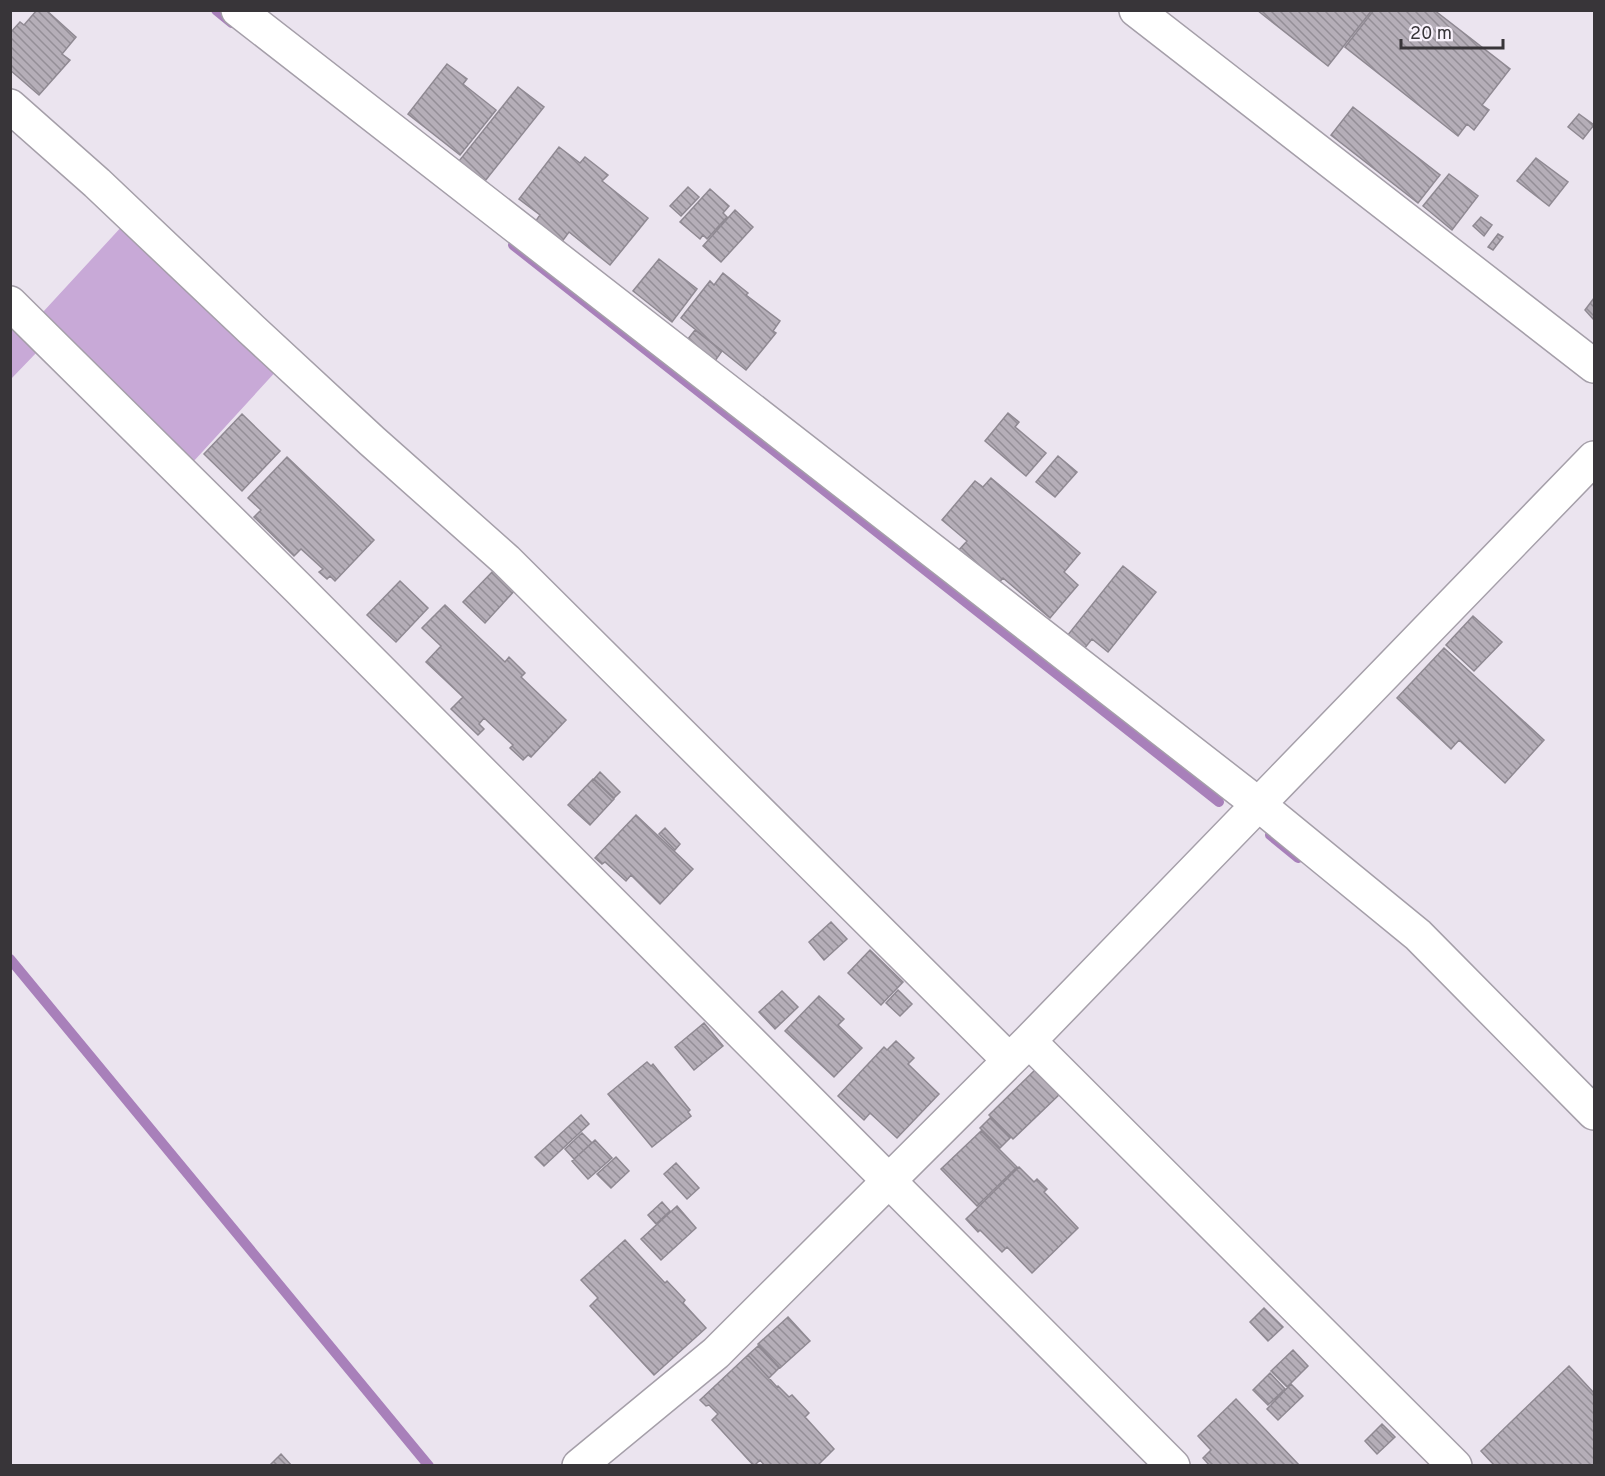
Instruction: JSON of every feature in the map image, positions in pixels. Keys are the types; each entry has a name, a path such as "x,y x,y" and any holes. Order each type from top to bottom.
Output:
{"street":[{"path":"238,10 1258,804 1418,934 1594,1113"},
{"path":"1136,10 1594,366"},
{"path":"10,106 97,183 364,433 506,560 1455,1466"},
{"path":"10,303 298,588 1173,1466"},
{"path":"579,1466 716,1353 1019,1050 1594,458"}],"shaded area":[{"path":"124,224 279,368 193,462 43,312"},
{"path":"11,321 38,351 11,379"}],"building":[{"path":"37,10 46,10 76,37 62,54 70,60 39,95 10,70 10,33 20,22 24,25"},
{"path":"1257,10 1372,10 1328,66"},
{"path":"1374,10 1434,10 1510,69 1482,105 1489,110 1474,130 1467,124 1458,136 1345,47"},
{"path":"447,64 467,79 463,84 496,110 460,155 408,114"},
{"path":"518,87 544,107 485,181 459,161"},
{"path":"1353,107 1440,175 1418,203 1331,135"},
{"path":"1579,114 1594,125 1583,139 1568,127"},
{"path":"559,147 580,163 585,157 608,175 602,181 648,218 610,265 569,232 561,243 535,222 540,215 519,199"},
{"path":"1536,158 1568,182 1549,206 1517,181"},
{"path":"1449,174 1478,196 1452,230 1423,206"},
{"path":"688,187 699,197 681,216 670,206"},
{"path":"710,189 729,206 723,213 727,217 707,239 703,235 700,239 680,222"},
{"path":"735,210 753,227 721,262 703,246"},
{"path":"1481,217 1492,225 1484,236 1473,226"},
{"path":"1498,234 1503,237 1493,250 1488,247"},
{"path":"659,259 697,289 672,322 633,291"},
{"path":"723,273 748,293 746,295 780,321 773,331 776,333 746,370 681,318 710,281 714,285"},
{"path":"1594,298 1594,320 1585,310"},
{"path":"695,330 722,351 715,361 688,339"},
{"path":"1008,413 1019,422 1015,427 1046,453 1026,476 985,441"},
{"path":"242,414 280,451 242,491 204,454"},
{"path":"1058,456 1077,472 1055,497 1036,482"},
{"path":"287,457 374,540 335,581 330,576 327,579 319,572 323,569 301,549 294,556 254,517 261,510 248,498"},
{"path":"991,478 1080,553 1064,572 1078,585 1050,618 1003,578 995,587 958,551 967,541 942,520 975,481 983,487"},
{"path":"1123,566 1156,592 1108,652 1092,639 1084,649 1067,636"},
{"path":"495,569 516,589 485,623 463,602"},
{"path":"400,581 428,608 396,642 367,615"},
{"path":"445,605 505,662 509,657 525,673 521,677 566,720 531,757 528,755 523,760 510,748 513,745 484,718 479,724 484,729 478,735 451,709 463,697 426,662 441,646 422,628"},
{"path":"1473,616 1502,642 1474,671 1446,645"},
{"path":"1444,648 1544,740 1505,783 1459,740 1451,749 1397,698"},
{"path":"600,772 620,792 614,798 594,779"},
{"path":"593,779 614,799 590,825 568,805"},
{"path":"636,815 693,869 660,904 631,875 626,881 605,862 602,864 595,858"},
{"path":"665,828 680,844 675,850 659,834"},
{"path":"831,922 847,939 824,960 809,942"},
{"path":"870,950 903,982 881,1005 848,973"},
{"path":"898,990 912,1004 900,1016 886,1003"},
{"path":"782,991 798,1007 775,1029 759,1012"},
{"path":"819,996 844,1019 838,1025 862,1048 834,1077 785,1031"},
{"path":"704,1023 723,1046 694,1070 675,1047"},
{"path":"896,1041 914,1058 908,1064 939,1094 897,1138 870,1113 864,1120 838,1096 884,1047 887,1050"},
{"path":"647,1062 651,1066 653,1064 690,1110 688,1112 691,1116 652,1147 608,1094"},
{"path":"1038,1067 1062,1092 1013,1139 989,1115"},
{"path":"581,1115 589,1124 544,1166 535,1157"},
{"path":"990,1118 1010,1138 1000,1148 980,1128"},
{"path":"981,1131 1017,1167 977,1206 941,1169"},
{"path":"582,1133 592,1143 574,1159 565,1149"},
{"path":"595,1140 612,1158 588,1179 572,1161"},
{"path":"616,1157 629,1171 611,1188 597,1174"},
{"path":"676,1163 699,1188 687,1199 664,1174"},
{"path":"1019,1167 1034,1182 1037,1179 1047,1189 1044,1192 1078,1228 1032,1273 1007,1247 1002,1252 966,1219"},
{"path":"662,1202 670,1211 656,1224 648,1215"},
{"path":"677,1206 696,1228 661,1260 641,1239"},
{"path":"625,1240 665,1283 667,1281 685,1300 683,1303 706,1328 654,1375 590,1306 598,1298 581,1280"},
{"path":"1264,1308 1283,1327 1268,1341 1250,1322"},
{"path":"788,1317 810,1341 780,1368 758,1344"},
{"path":"758,1346 779,1368 769,1378 748,1355"},
{"path":"1293,1350 1308,1366 1287,1387 1271,1371"},
{"path":"748,1355 777,1387 789,1397 792,1395 809,1413 805,1417 834,1449 817,1466 765,1466 760,1460 754,1466 712,1420 718,1414 700,1400"},
{"path":"1569,1366 1594,1393 1594,1466 1495,1466 1481,1451"},
{"path":"1270,1373 1285,1389 1268,1405 1253,1390"},
{"path":"1291,1384 1303,1396 1278,1420 1267,1409"},
{"path":"1236,1399 1300,1466 1210,1466 1203,1458 1211,1450 1198,1436"},
{"path":"1382,1424 1395,1437 1377,1454 1365,1441"},
{"path":"281,1454 292,1466 269,1466"}],"waterway":[{"path":"216,10 232,23"},
{"path":"513,245 1219,802"},
{"path":"1270,835 1298,858"},
{"path":"10,959 429,1466"}]}
